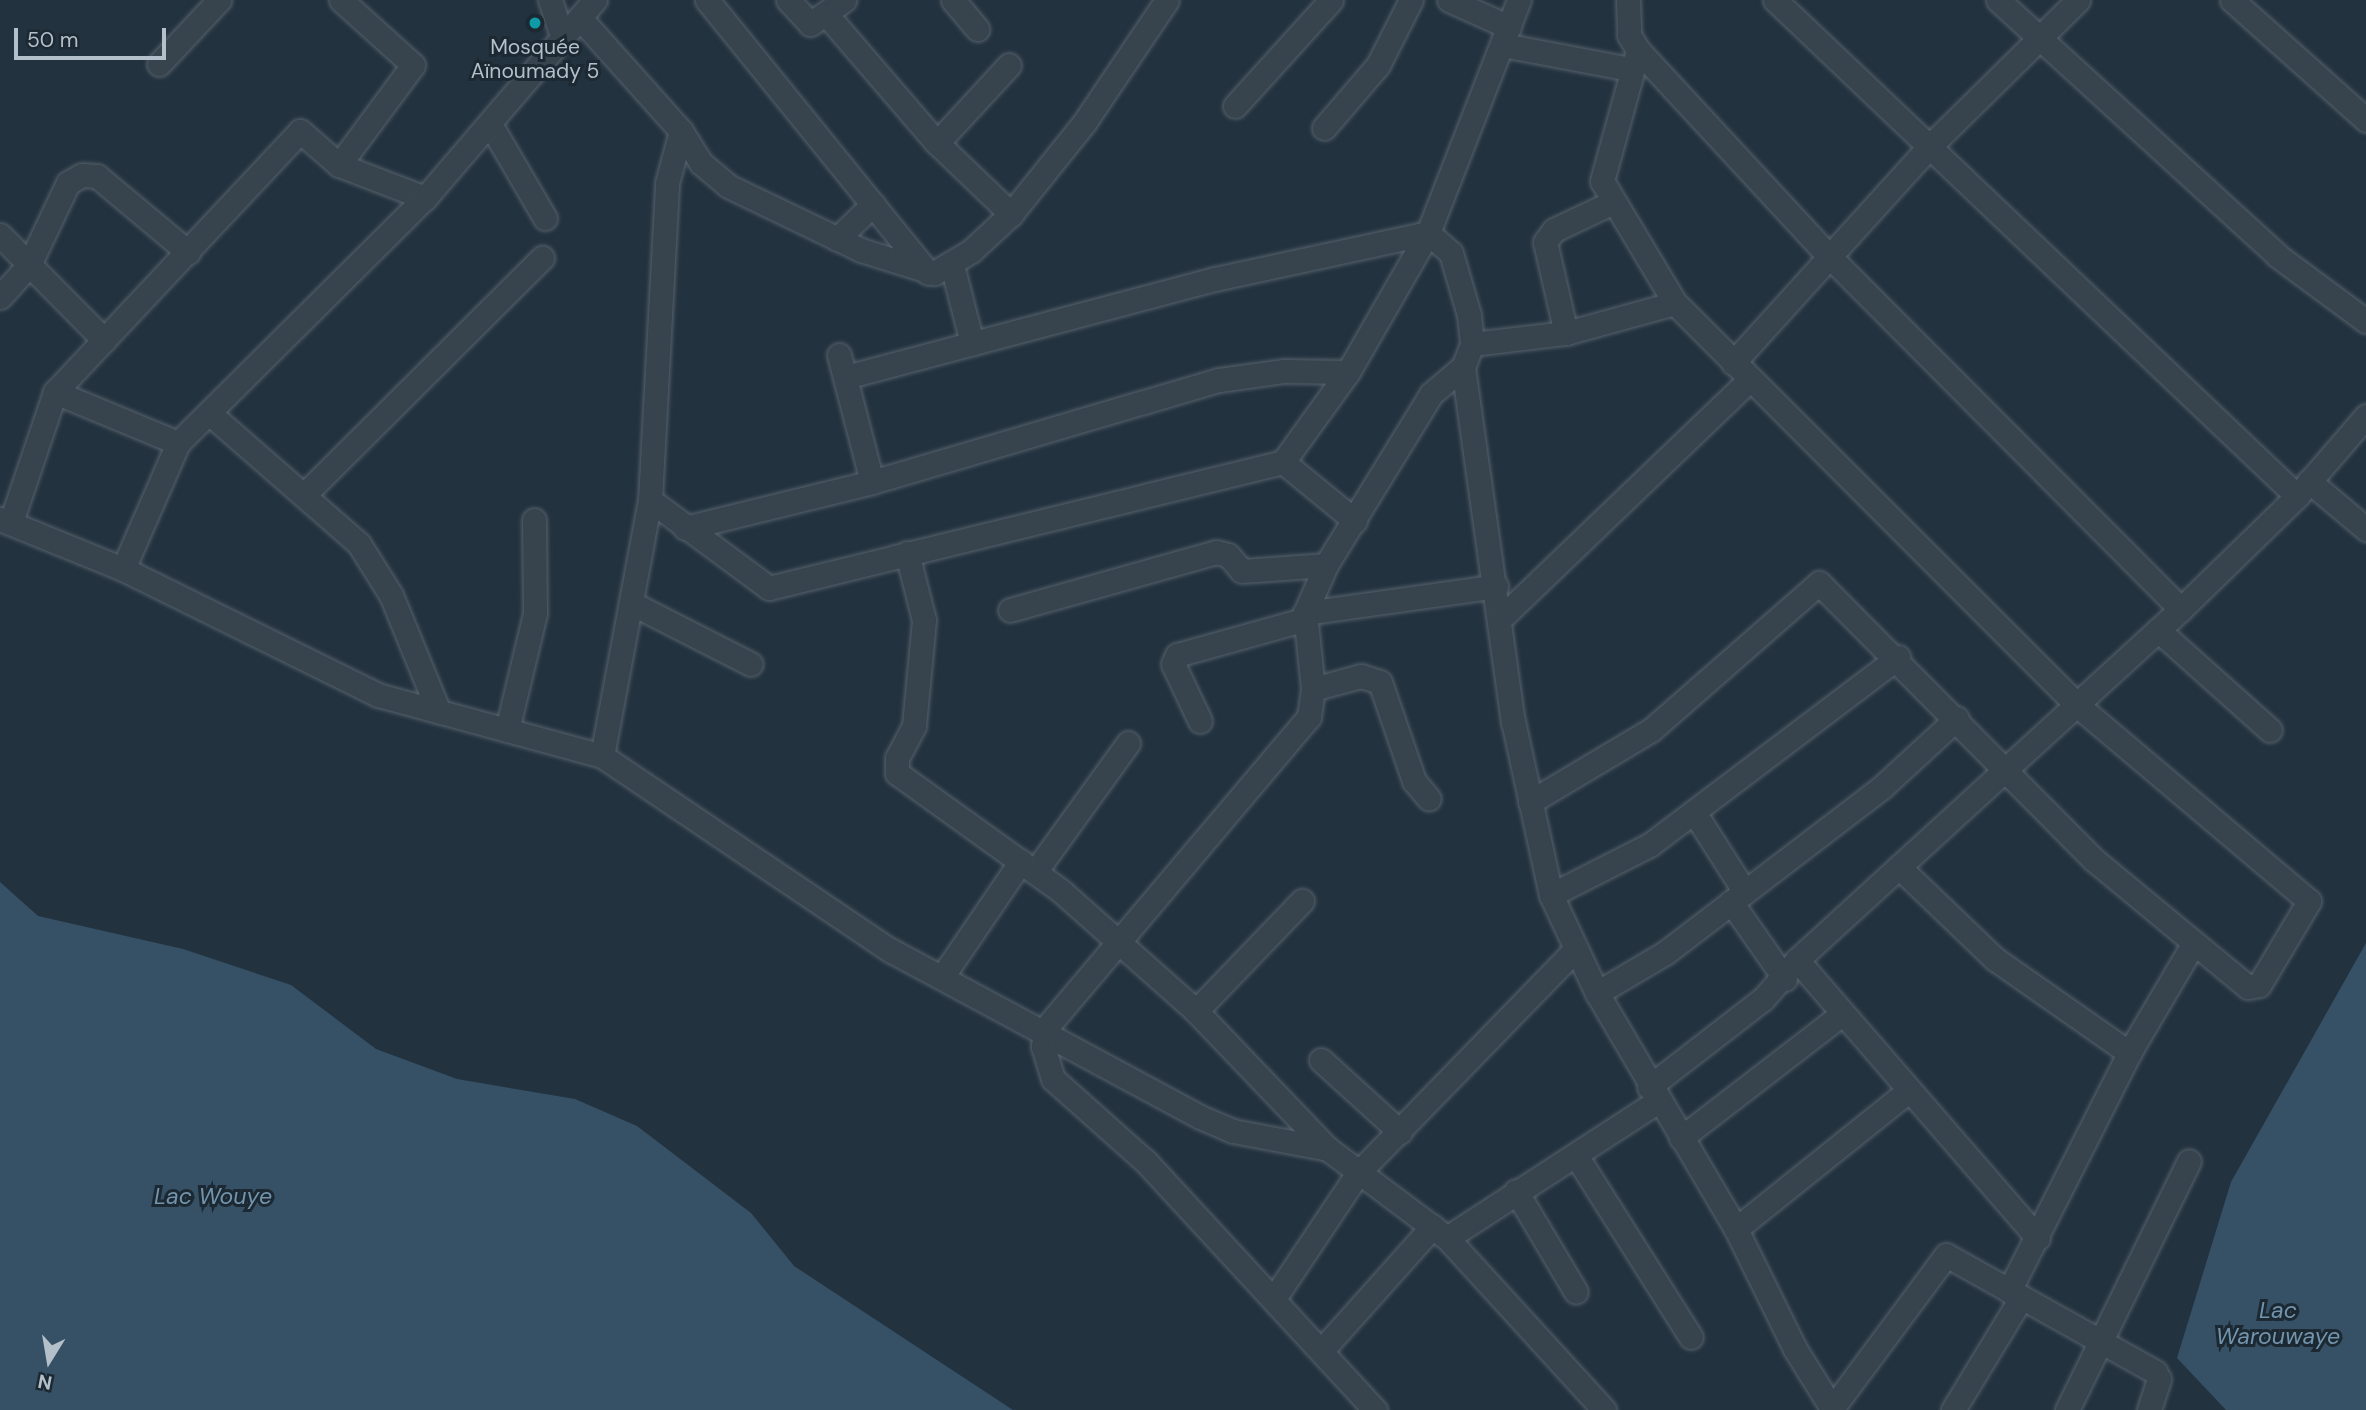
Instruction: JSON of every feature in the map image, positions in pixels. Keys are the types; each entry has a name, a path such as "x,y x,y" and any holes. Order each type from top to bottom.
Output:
{"street":[{"path":"159,64 219,0"},
{"path":"338,165 413,65 341,0"},
{"path":"550,0 563,39"},
{"path":"123,569 178,443 425,198 595,0"},
{"path":"707,0 928,273"},
{"path":"788,0 810,24 835,7 937,143 1010,214"},
{"path":"953,0 977,29"},
{"path":"580,18 681,131 701,163 728,186 837,239 928,273 952,265 1010,214 1084,123 1167,0"},
{"path":"1235,106 1331,0"},
{"path":"1324,128 1378,65 1411,0"},
{"path":"1449,0 1506,36 1634,59 2181,609"},
{"path":"650,500 763,588 1283,462 1348,372 1429,233 1519,0"},
{"path":"1530,802 1651,730 1815,584 1898,657 2003,771 2192,946 2253,988 2310,897 2244,851 2076,704 1675,303 1613,202 1602,165 1634,59 1629,35 1628,0"},
{"path":"1775,0 1930,146 2063,280 2303,489 2366,529"},
{"path":"1998,0 2277,256 2366,321"},
{"path":"1733,363 1930,146 2078,0"},
{"path":"2232,0 2366,120"},
{"path":"937,143 1009,65"},
{"path":"490,124 545,218"},
{"path":"425,198 338,165 300,131 55,392 6,521 123,569 332,676 439,712 601,756 802,897 942,977 1045,1028 1233,1131 1328,1149"},
{"path":"601,756 633,604 650,500 667,183 681,131"},
{"path":"0,297 29,265 68,183 82,175 97,176 188,251"},
{"path":"1566,333 1545,242 1554,230 1613,202"},
{"path":"837,239 873,204"},
{"path":"872,482 842,366 972,343 1215,279 1429,233"},
{"path":"1375,1410 1275,1297 1145,1161 1053,1079 1045,1064 1045,1028 1310,717 1313,690 1306,616 1326,565 1431,394 1462,367 1472,344 1456,266 1429,233"},
{"path":"0,235 104,340"},
{"path":"307,492 542,258"},
{"path":"952,265 972,343"},
{"path":"1472,344 1566,333 1675,303"},
{"path":"1462,367 1530,802 1551,895 1597,993 1653,1094 1736,1229 1832,1410 1942,1258 1951,1256 2158,1377 2148,1410"},
{"path":"685,528 872,482 1219,380 1284,371 1348,372"},
{"path":"1501,618 1750,379"},
{"path":"55,392 178,443"},
{"path":"209,413 307,492 377,568 439,712"},
{"path":"1322,1350 1440,1232 1577,1157 1653,1094 2181,609 2303,489 2366,415"},
{"path":"1283,462 1355,521"},
{"path":"507,730 535,613 534,520"},
{"path":"1010,610 1216,552 1228,555 1242,570 1326,565"},
{"path":"907,553 924,620 914,726 897,758 897,773 1028,866 1119,941 1196,1011 1328,1149 1440,1232 1604,1410"},
{"path":"1200,721 1173,663 1177,655 1306,616 1496,586"},
{"path":"633,604 751,664"},
{"path":"2158,630 2270,730"},
{"path":"1551,895 1646,847 1898,657"},
{"path":"1313,690 1361,676 1380,682 1414,781 1429,799"},
{"path":"1597,993 1738,897 1881,788 1957,718"},
{"path":"942,977 1128,743"},
{"path":"1694,812 1738,897 1791,969 1841,1015 2038,1238"},
{"path":"1899,867 1995,959 2129,1053"},
{"path":"1196,1011 1302,901"},
{"path":"1953,1410 2015,1294 2038,1238 2129,1053 2192,946"},
{"path":"1275,1297 1358,1173 1575,950"},
{"path":"1681,1138 1841,1015"},
{"path":"1321,1060 1400,1132"},
{"path":"1736,1229 1908,1091"},
{"path":"1577,1157 1690,1337"},
{"path":"2067,1410 2102,1346 2189,1161"},
{"path":"1517,1191 1576,1292"}],"water":[{"name":"Lac Wouye","path":"0,882 38,916 183,949 291,985 376,1049 457,1079 575,1099 637,1126 751,1213 794,1266 1013,1410 0,1410"},
{"name":"Lac Warouwaye","path":"2366,943 2366,1410 2226,1410 2177,1358 2231,1182"}],"place":[{"name":"Mosquée Aïnoumady 5","path":"535,23"}]}
